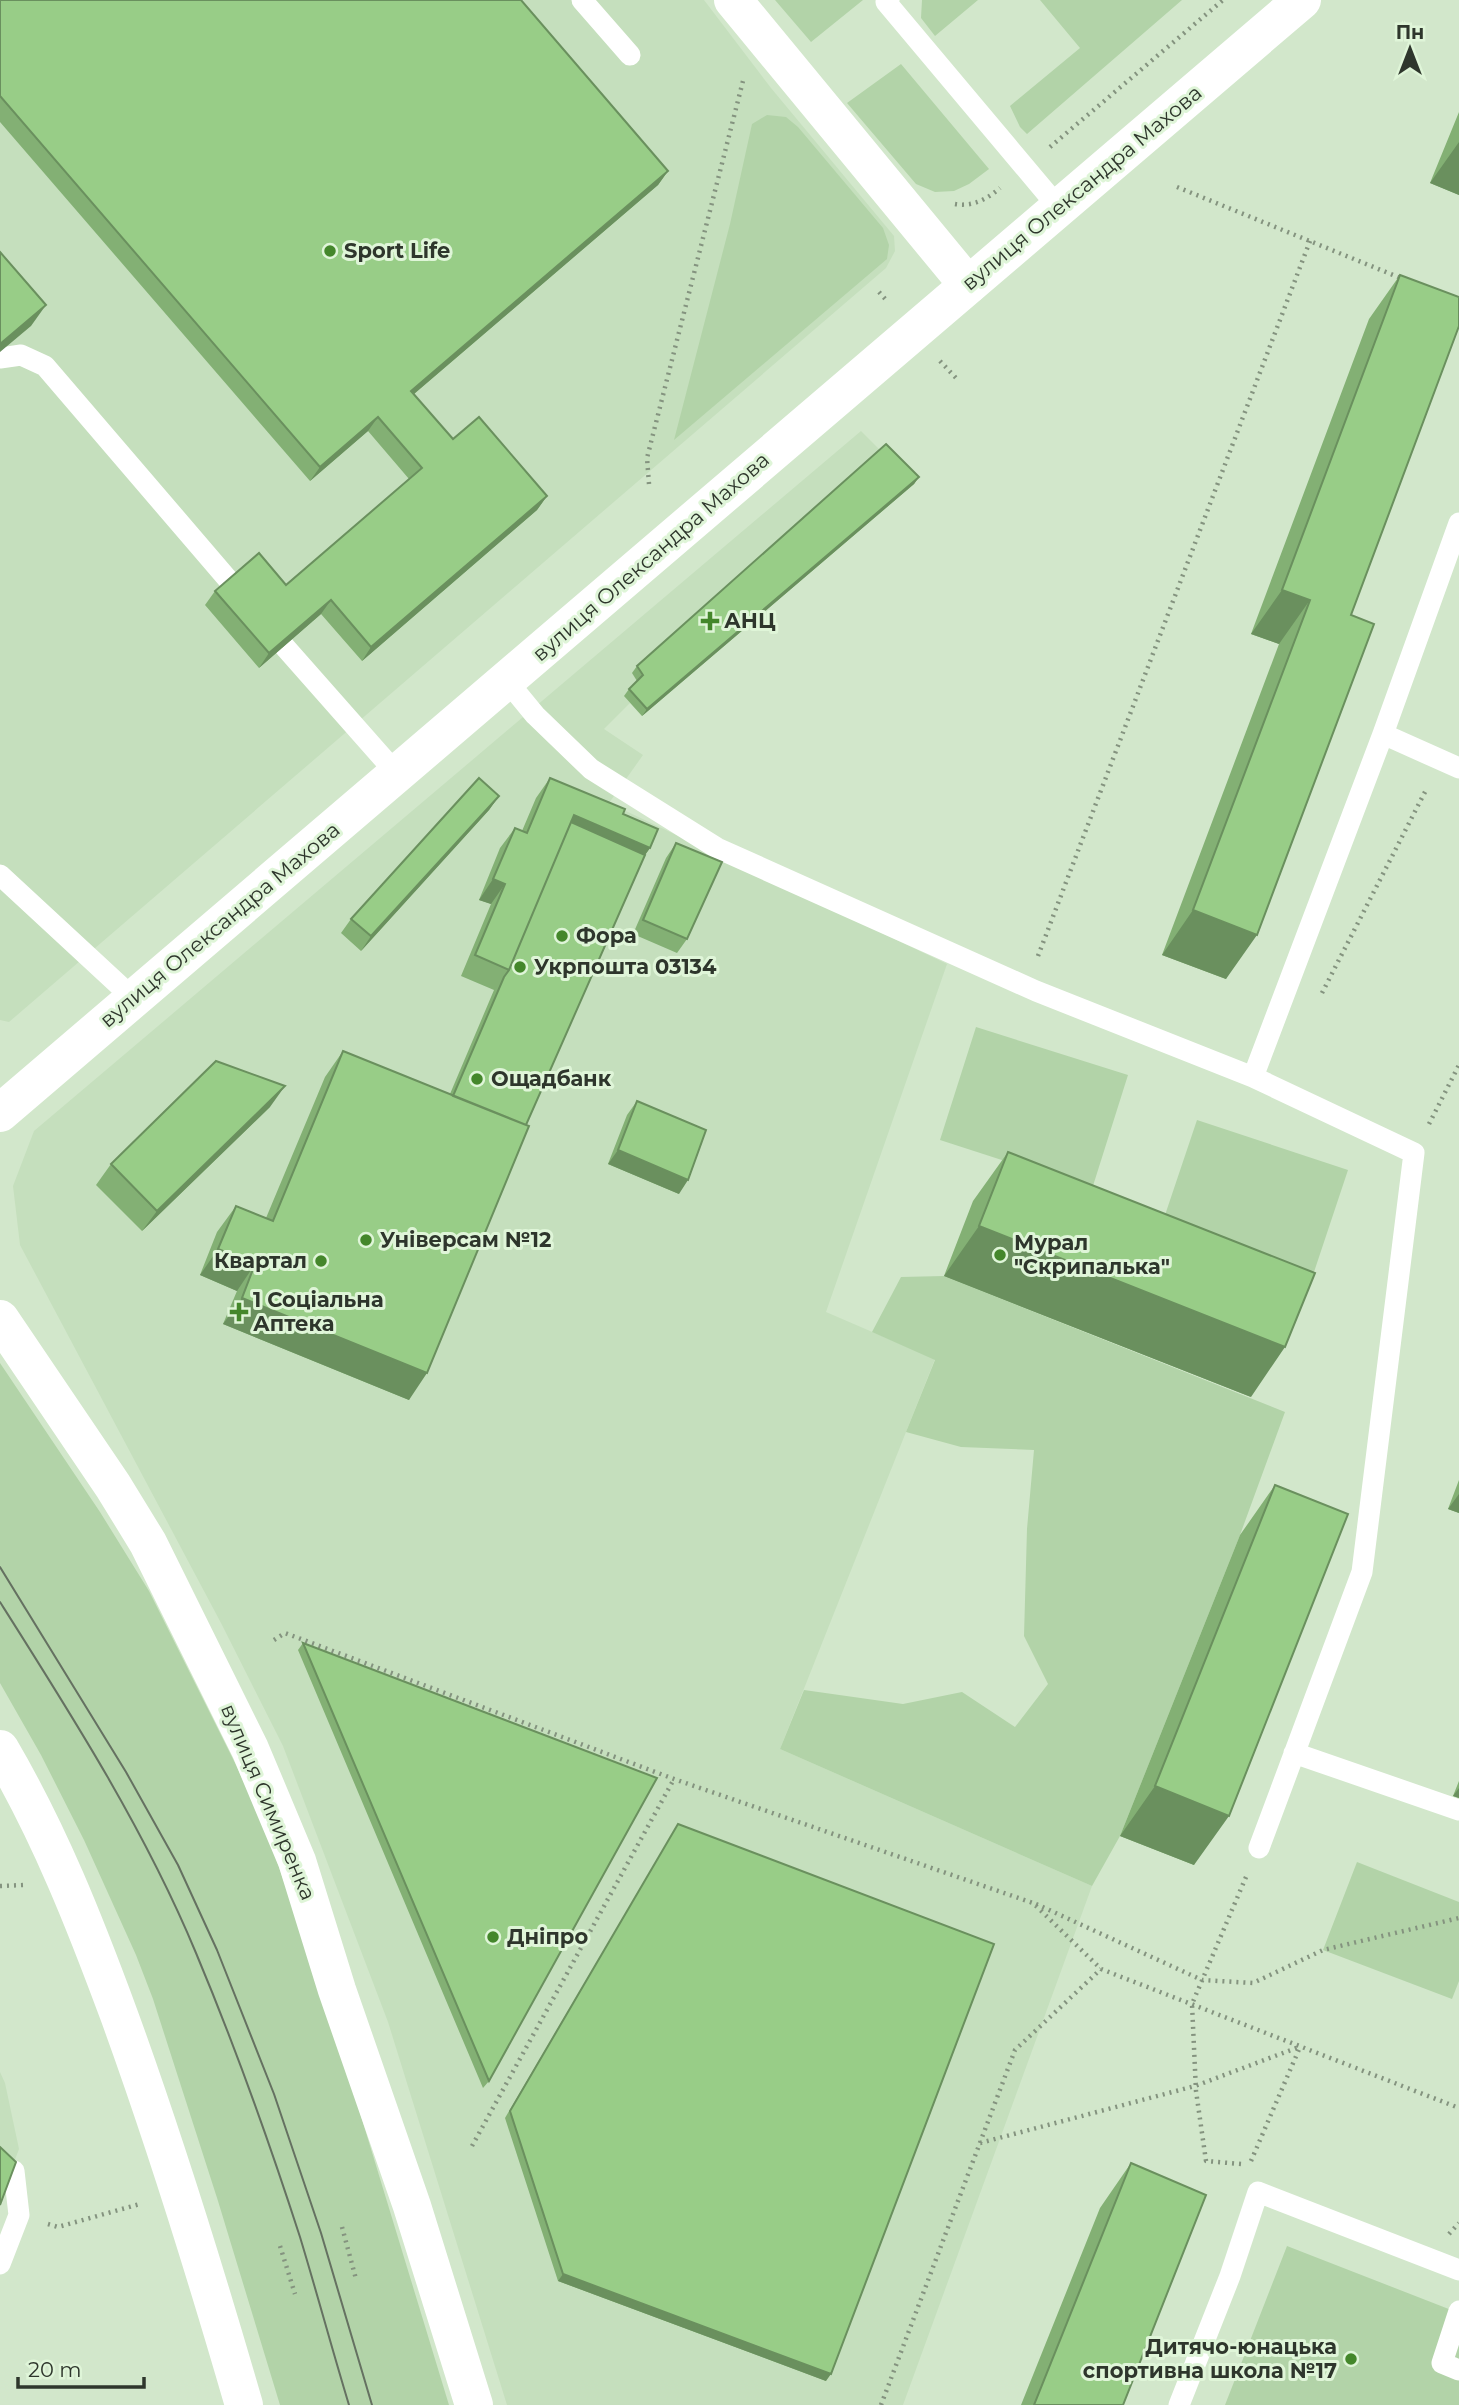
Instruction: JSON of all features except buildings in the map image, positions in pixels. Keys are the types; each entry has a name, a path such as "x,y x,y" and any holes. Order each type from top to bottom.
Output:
{"street":[{"path":"733,0 968,285"},
{"name":"вулиця Олександра Махова","path":"0,1113 1302,0"},
{"name":"вулиця Симиренка","path":"0,1319 113,1486 148,1543 250,1749 297,1861 337,1990 412,2206 474,2405"},
{"path":"0,1749 19,1781 80,1910 144,2084 204,2269 244,2405"}],"lane":[{"path":"582,0 630,55"},
{"path":"889,0 886,2 1059,208"},
{"path":"0,358 21,355 45,366 231,583"},
{"path":"1253,1077 1383,734 1459,523"},
{"path":"284,646 397,774"},
{"path":"507,681 535,715 591,769 717,848 1026,986 1253,1077 1414,1153 1362,1572 1259,1848"},
{"path":"1383,734 1450,764"},
{"path":"0,875 133,998"},
{"path":"1294,1753 1459,1810"},
{"path":"0,2264 19,2215 14,2171"},
{"path":"1180,2405 1230,2276 1258,2192 1459,2270"},
{"path":"1459,2311 1442,2363 1459,2370"}],"path":[{"path":"649,484 647,458 747,66 772,48"},
{"path":"1177,187 1409,281"},
{"path":"1026,986 1310,241"},
{"path":"1318,1002 1450,764"},
{"path":"1414,1153 1459,1065"},
{"path":"274,1640 285,1633 674,1779 1033,1903 1202,1980 1253,1983 1323,1950 1459,1918"},
{"path":"472,2146 674,1779"},
{"path":"1250,2164 1206,2161 1195,2086 1192,2004 1259,1848"},
{"path":"0,1886 30,1885"},
{"path":"1033,1903 1101,1969 1459,2108"},
{"path":"881,2405 1015,2050 1101,1969"},
{"path":"980,2143 1195,2086 1300,2046"},
{"path":"1256,2150 1300,2046"},
{"path":"19,2215 58,2227 141,2204"},
{"path":"342,2227 356,2279"},
{"path":"280,2246 296,2294"}],"shaded area":[{"path":"0,0 704,0 771,88 894,236 895,251 886,268 9,1022 0,1020"},
{"path":"775,0 863,0 811,42"},
{"path":"922,0 978,0 935,36 921,18"},
{"path":"1040,0 1182,0 1027,134 1020,127 1010,106 1080,48"},
{"path":"901,64 989,169 969,184 954,191 935,192 916,184 847,103"},
{"path":"767,115 786,117 798,127 883,228 889,245 887,259 674,440 730,224 752,124"},
{"path":"861,431 914,484 642,716 630,703 604,729 643,755 609,803 947,964 826,1312 935,1359 780,1749 1092,1886 903,2405 507,2405 388,2022 283,1746 221,1623 20,1245 13,1186 34,1131"},
{"path":"976,1027 1128,1075 1092,1189 940,1140"},
{"path":"1197,1120 1348,1170 1313,1275 1162,1224"},
{"path":"944,1276 1285,1412 1240,1535 1120,1836 1092,1886 780,1749 804,1690 903,1704 962,1692 1015,1727 1048,1684 1024,1636 1027,1529 1034,1450 961,1447 906,1432 935,1360 872,1332 901,1277"},
{"path":"0,1363 100,1512 149,1591 237,1767 269,1839 325,1998 449,2405 280,2405 218,2201 153,1999 136,1955 84,1840 41,1755 0,1683"},
{"path":"1357,1862 1459,1902 1459,1981 1452,1999 1323,1950"},
{"path":"0,2072 5,2083 19,2149 0,2199"},
{"name":"Дитячо-юнацька спортивна школа №17","path":"1287,2246 1459,2313 1459,2405 1225,2405"}],"tram line":[{"path":"0,1567 126,1772 178,1865 217,1950 274,2094 321,2233 372,2405"},
{"path":"0,1602 106,1773 154,1862 196,1953 238,2058 276,2165 349,2405"}],"place":[{"name":"Sport Life","path":"330,251"},
{"name":"АНЦ","path":"710,621"},
{"name":"Фора","path":"562,936"},
{"name":"Укрпошта 03134","path":"520,967"},
{"name":"Ощадбанк","path":"477,1079"},
{"name":"Універсам №12","path":"366,1240"},
{"name":"Мурал \"Скрипалька\"","path":"1000,1255"},
{"name":"Квартал","path":"321,1261"},
{"name":"1 Соціальна Аптека","path":"239,1312"},
{"name":"Дніпро","path":"493,1937"},
{"name":"Дитячо-юнацька спортивна школа №17","path":"1351,2359"}]}
